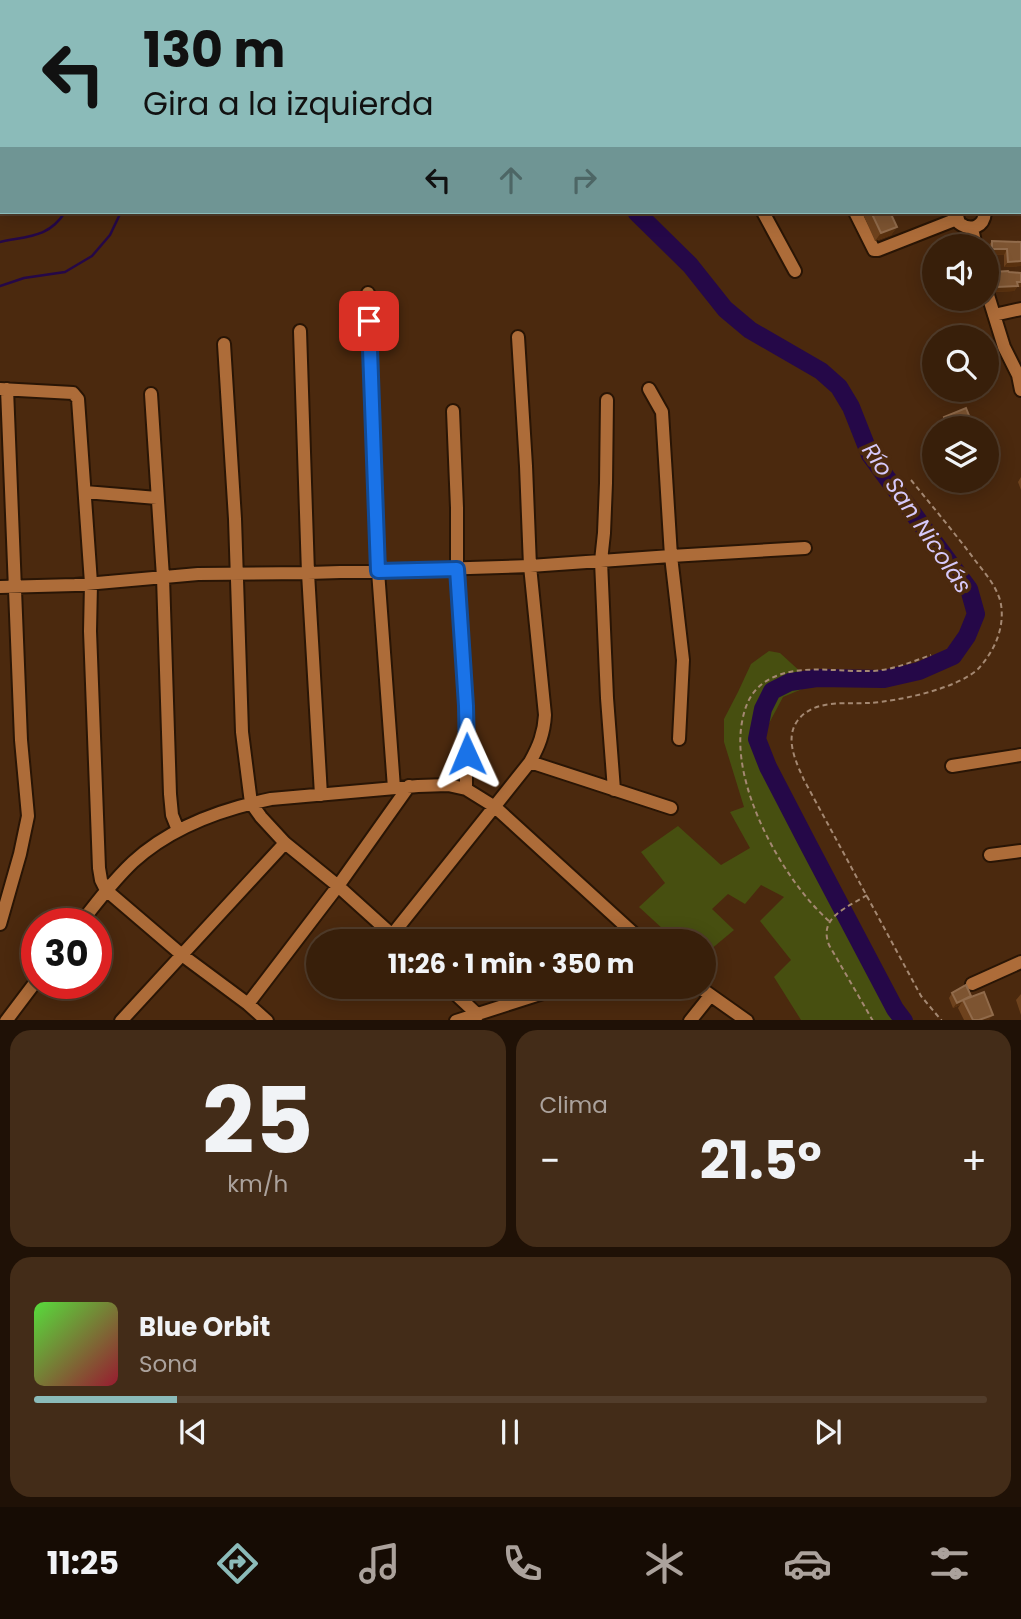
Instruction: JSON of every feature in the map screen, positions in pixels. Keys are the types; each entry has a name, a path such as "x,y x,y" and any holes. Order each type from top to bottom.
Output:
{"street":[{"path":"764,214 795,271"},
{"path":"856,214 874,250 957,215 963,226 976,227 983,221 985,214"},
{"path":"972,228 973,234"},
{"path":"368,293 378,571 394,788"},
{"path":"994,315 1021,309"},
{"path":"993,311 1004,347 1021,386"},
{"path":"300,331 308,573 321,795"},
{"path":"403,929 530,762 540,744 544,729 545,715 530,566 518,337"},
{"path":"224,344 234,508 242,732 251,803 285,843 386,929"},
{"path":"0,924 28,816 21,740 3,389 73,393 77,395 91,583 90,631 101,880 106,890 182,955 267,1020"},
{"path":"649,389 662,418 671,556 683,660 679,739"},
{"path":"151,394 163,577 170,794 172,815 178,831"},
{"path":"607,400 601,561 614,790"},
{"path":"453,411 457,569 466,706 466,789"},
{"path":"85,492 157,498"},
{"path":"0,586 91,583 198,574 530,566 805,548"},
{"path":"952,766 1021,755"},
{"path":"530,762 671,808"},
{"path":"92,908 134,861 152,847 178,831 225,811 271,799 409,786 449,785 466,789 495,807 629,929"},
{"path":"248,1004 338,886 409,786"},
{"path":"121,1020 285,843"},
{"path":"990,855 1021,851"},
{"path":"972,984 1021,962"},
{"path":"6,1020 22,999"},
{"path":"461,999 478,1015"},
{"path":"456,1020 526,999"},
{"path":"690,1020 708,999"},
{"path":"715,999 747,1020"}],"path":[{"path":"911,480 991,582 1000,600 1002,618 997,639 988,657 977,670 959,681 895,700 822,706 806,713 796,723 792,742 799,768 921,996 942,1020"},
{"path":"829,921 812,905 788,872 765,831 750,796 739,749 744,708 752,693 762,683 781,674 803,670 891,669 931,655"},
{"path":"867,895 829,921 825,932 829,945 873,1020"}],"green space":[{"path":"769,651 780,653 814,684 783,697 757,746 821,872 906,1020 801,1020 774,977 791,960 760,921 784,897 761,885 745,904 728,894 712,909 734,930 716,945 716,929 663,929 639,907 665,883 641,852 678,826 721,865 750,848 730,812 744,807 724,742 724,719 751,664"}],"building":[{"path":"872,214 891,214 897,227 881,233"},
{"path":"999,241 1021,242 1021,261 1008,262 1007,249 999,249"},
{"path":"999,272 1021,273 1021,282 1017,282 1018,286 999,287"},
{"path":"966,408 969,416 946,416"},
{"path":"966,985 971,996 957,1003 952,993"},
{"path":"984,992 993,1015 973,1020 963,1000"}],"waterway":[{"path":"0,242 45,231 64,214"},
{"path":"0,286 24,278 65,272 92,256 110,235 120,214"},
{"name":"Río San Nicolás","path":"638,214 690,265 725,309 750,330 821,371 839,387 851,407 870,455 969,589 976,614 967,636 953,656 919,671 884,679 817,678 790,682 772,691 763,709 757,739 768,767 808,844 903,1020"}],"route":[{"path":"369,321 378,571 457,569 467,754"}]}
